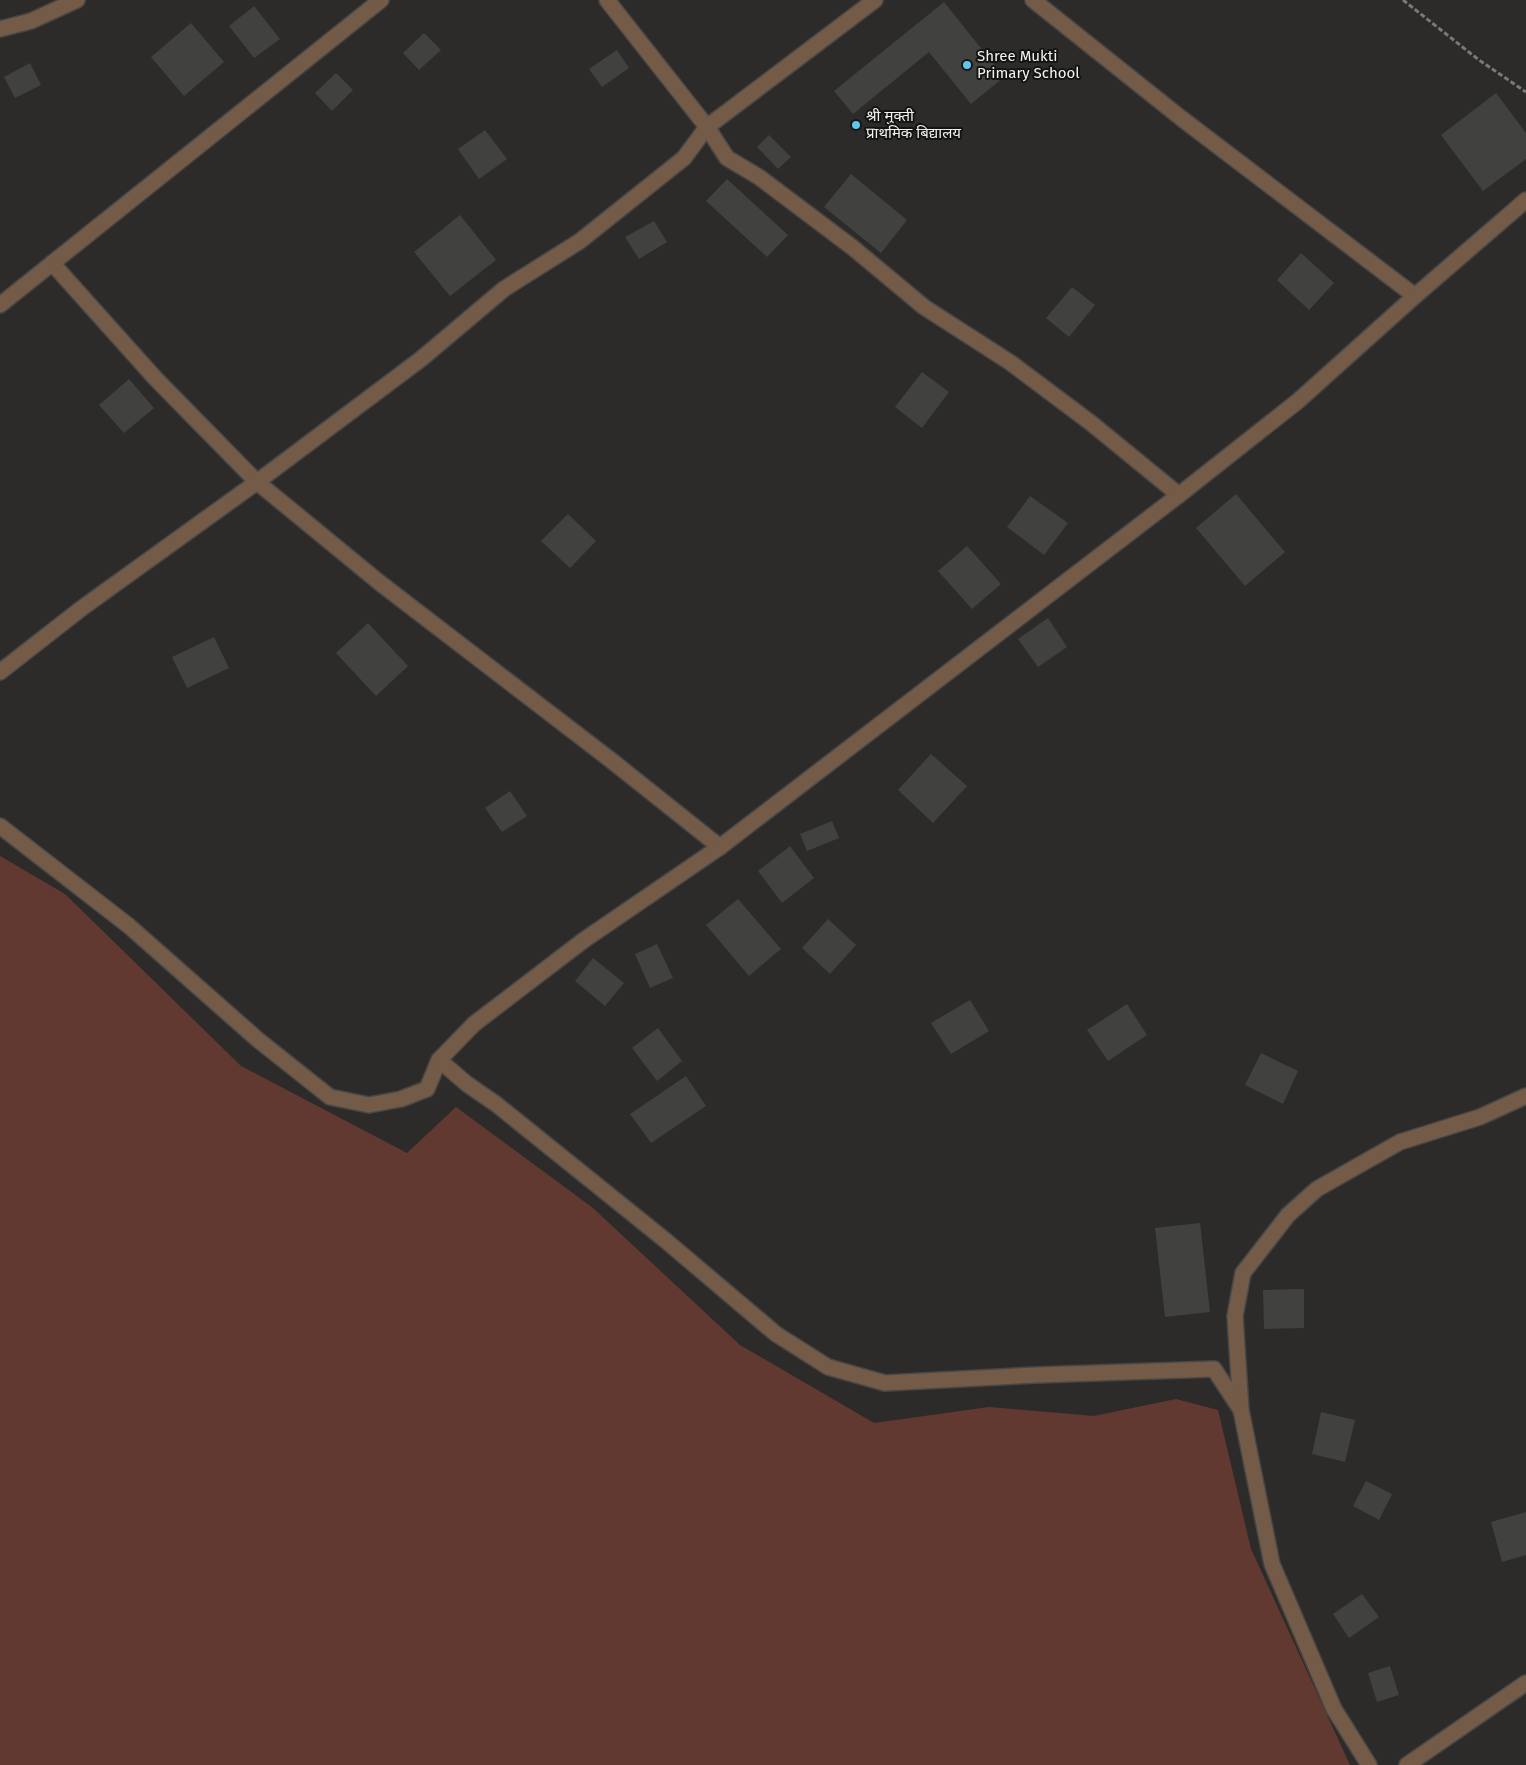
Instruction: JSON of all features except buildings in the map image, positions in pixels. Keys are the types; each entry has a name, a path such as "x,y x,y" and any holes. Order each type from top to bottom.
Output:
{"street":[{"path":"0,29 31,21 78,0"},
{"path":"0,306 381,0"},
{"path":"607,0 707,127 727,158 758,177 852,247 924,308 1011,363 1091,423 1179,495"},
{"path":"0,672 82,608 257,482 421,359 504,289 580,241 684,158 707,127 875,0"},
{"path":"1033,0 1181,118 1414,296"},
{"path":"0,826 129,926 257,1039 330,1097 369,1105 402,1099 427,1089 439,1060 474,1024 584,940 720,847 1179,495 1298,401 1414,296 1526,200"},
{"path":"52,263 155,378 257,482 380,583 720,847"},
{"path":"439,1060 665,1240 776,1334 828,1367 885,1383 1037,1375 1214,1369 1240,1410"},
{"path":"1369,1765 1334,1709 1272,1564 1240,1410 1235,1316 1243,1272 1288,1214 1317,1189 1400,1142 1480,1117 1526,1096"},
{"path":"1407,1765 1526,1683"}],"path":[{"path":"1403,0 1479,60 1526,92"}],"shaded area":[{"path":"0,856 65,894 241,1066 407,1153 456,1107 593,1208 740,1345 874,1423 989,1407 1094,1416 1176,1399 1218,1410 1251,1549 1350,1765 0,1765"}],"place":[{"name":"Shree Mukti Primary School","path":"967,65"},
{"name":"श्री मुक्ती प्राथमिक बिद्यालय","path":"856,125"}]}
